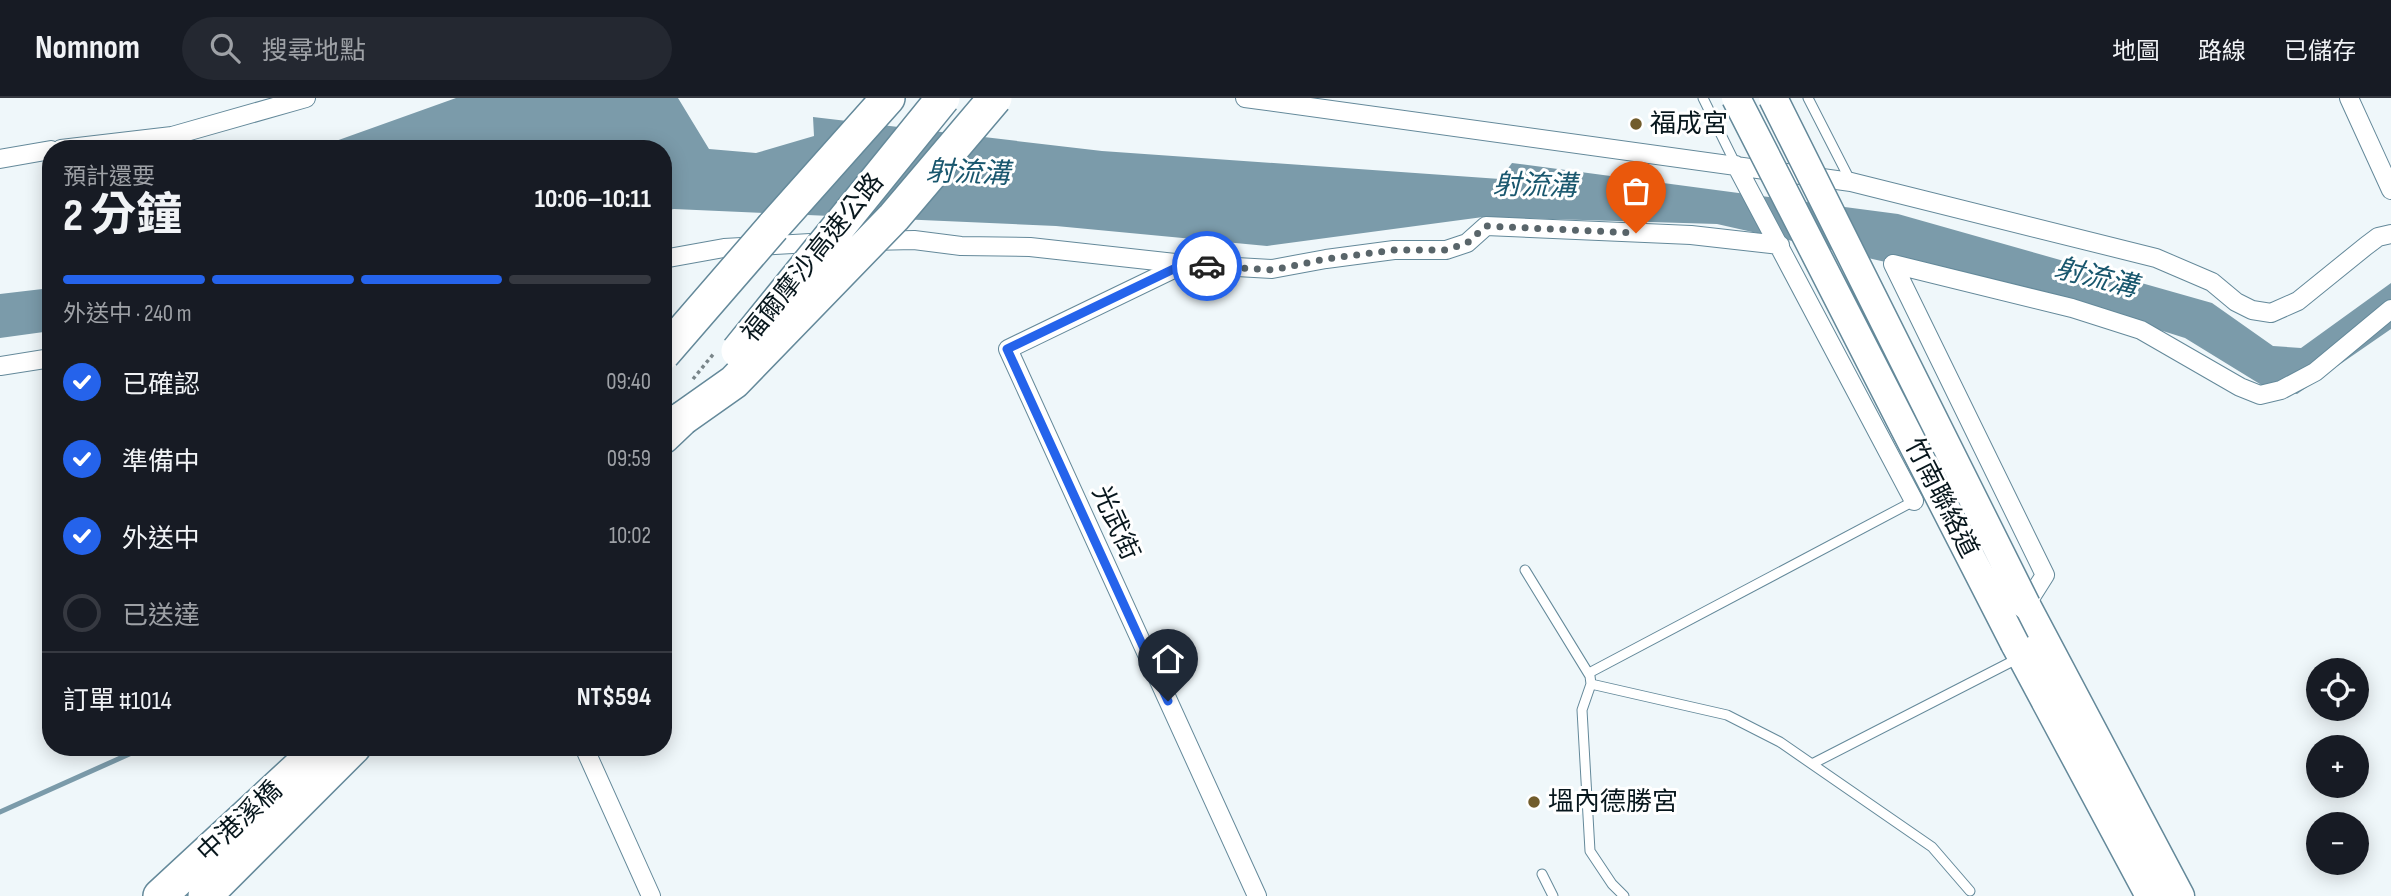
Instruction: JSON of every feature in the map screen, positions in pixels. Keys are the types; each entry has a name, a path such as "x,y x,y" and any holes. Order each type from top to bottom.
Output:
{"highway":[{"path":"672,344 773,227 874,98"},
{"name":"福爾摩沙高速公路","path":"773,227 888,98"},
{"name":"福爾摩沙高速公路","path":"673,428 943,98"},
{"path":"673,428 734,382 753,363 894,217 995,98"},
{"name":"中港溪橋","path":"160,896 311,756"},
{"name":"中港溪橋","path":"205,896 345,756"}],"main road":[{"name":"竹南聯絡道","path":"1736,98 2019,651 2080,737 2180,896"},
{"name":"竹南聯絡道","path":"1773,98 2026,605 2150,896"}],"street":[{"path":"139,140 173,136 306,98"},
{"path":"1245,98 1851,182 2156,258 2212,282 2236,302 2252,310 2271,313 2298,301 2378,237 2391,234"},
{"path":"2349,98 2391,190"},
{"path":"0,159 42,152"},
{"path":"1736,166 1914,501"},
{"path":"672,258 738,247 804,242 914,240 961,246 1030,247 1184,264 1272,270 1326,259 1394,250 1446,250 1467,243 1486,226 1692,235 1780,245"},
{"name":"光武街","path":"1184,264 1007,349 1256,896"},
{"path":"2026,605 2045,575 1893,264 2072,308 2141,330 2240,387 2260,395 2281,390 2315,372 2391,309"},
{"path":"0,366 42,359"},
{"path":"588,756 651,896"}],"lane":[{"path":"1703,98 1736,166"},
{"path":"1808,98 1851,182"},
{"path":"1589,673 1914,501"},
{"path":"1525,570 1589,673 1591,684 1582,710 1590,851 1612,884 1624,896"},
{"path":"1812,764 2009,663 2019,651"},
{"path":"1591,684 1727,715 1780,741 1932,847 1970,891"},
{"path":"1542,874 1553,896"}],"water":[{"name":"射流溝","path":"456,98 678,98 709,149 756,153 814,136 813,117 1102,151 1500,179 1512,163 1898,214 2212,303 2273,346 2301,348 2391,283 2391,329 2297,394 2268,389 2185,338 2090,308 1717,224 1483,217 1267,246 1056,226 672,209 672,140 339,140"},
{"path":"42,289 42,332 0,338 0,294"}],"waterway":[{"path":"0,812 125,756"}],"way so far":[{"path":"1207,266 1272,270 1326,259 1394,250 1446,250 1467,243 1486,226 1636,233"}],"place":[{"name":"福成宮","path":"1636,124"},
{"name":"塭內德勝宮","path":"1534,802"}],"route":[{"path":"1168,701 1007,349 1184,264 1207,266"}]}
